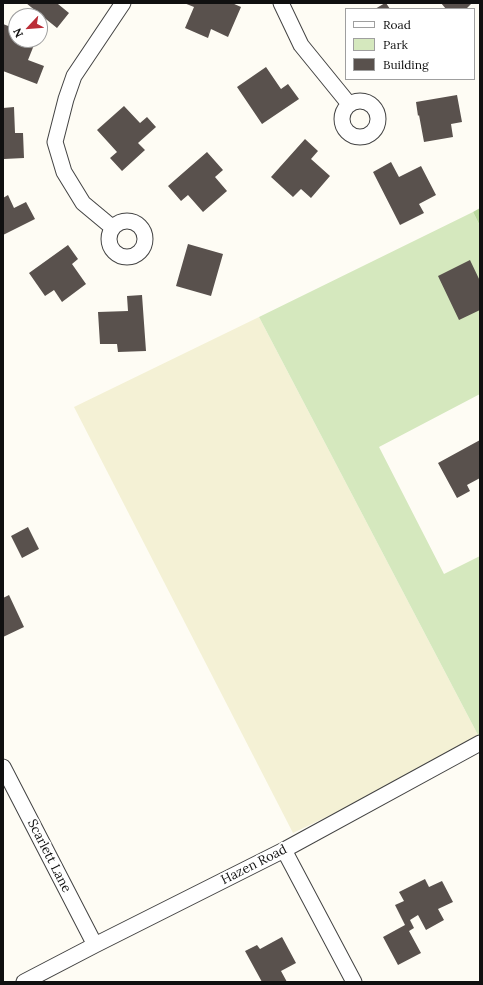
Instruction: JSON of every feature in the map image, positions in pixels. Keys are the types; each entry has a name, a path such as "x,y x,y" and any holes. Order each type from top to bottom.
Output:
{"street":[{"path":"113,228 83,203 64,172 55,142 66,99 74,76 123,3"},
{"path":"281,3 302,45 349,104"},
{"name":"Hazen Road","path":"24,982 284,850 480,743"},
{"name":"Scarlett Lane","path":"3,767 95,945"},
{"path":"284,850 354,982"}],"shaded area":[{"path":"259,317 478,735 345,808 293,833 74,407"}],"green space":[{"path":"480,208 480,226 473,212"},
{"path":"473,212 480,226 480,394 379,447 444,574 480,556 480,734 478,735 259,317"}],"building":[{"path":"26,3 58,3 69,13 57,28 48,21 48,8 32,8"},
{"path":"184,3 232,3 241,7 228,37 211,29 208,38 185,28 194,7"},
{"path":"386,3 389,8 377,8"},
{"path":"441,3 472,3 467,8 445,8"},
{"path":"3,24 8,26 8,48 33,48 28,60 44,66 37,84 3,71"},
{"path":"266,67 281,89 288,84 299,99 262,124 237,87"},
{"path":"457,95 462,122 451,124 453,137 424,142 416,102"},
{"path":"124,106 140,123 147,117 156,127 138,143 145,150 122,171 110,158 117,152 97,130"},
{"path":"14,107 15,133 23,133 24,158 4,159 3,108"},
{"path":"305,139 318,151 311,159 330,176 311,198 301,189 293,197 271,177"},
{"path":"207,152 223,170 215,177 227,191 203,212 188,195 181,201 168,186"},
{"path":"391,162 399,177 421,166 436,195 419,204 424,213 400,225 373,172"},
{"path":"8,195 14,208 26,202 35,219 3,235 3,198"},
{"path":"188,244 223,254 211,296 176,286"},
{"path":"68,245 78,259 72,264 86,284 62,302 54,290 45,296 29,273"},
{"path":"470,260 480,281 480,310 459,320 438,276"},
{"path":"142,295 146,351 118,352 117,344 100,344 98,312 128,311 127,296"},
{"path":"480,440 480,478 467,485 470,491 457,498 438,463"},
{"path":"28,527 39,549 22,558 11,536"},
{"path":"9,595 24,627 3,637 3,598"},
{"path":"425,879 429,887 442,881 453,902 438,909 444,920 426,930 418,915 410,920 414,928 409,931 421,953 398,965 383,937 405,925 395,905 404,901 399,892"},
{"path":"282,937 296,963 281,971 287,982 262,982 245,951 257,945 260,949"}]}
